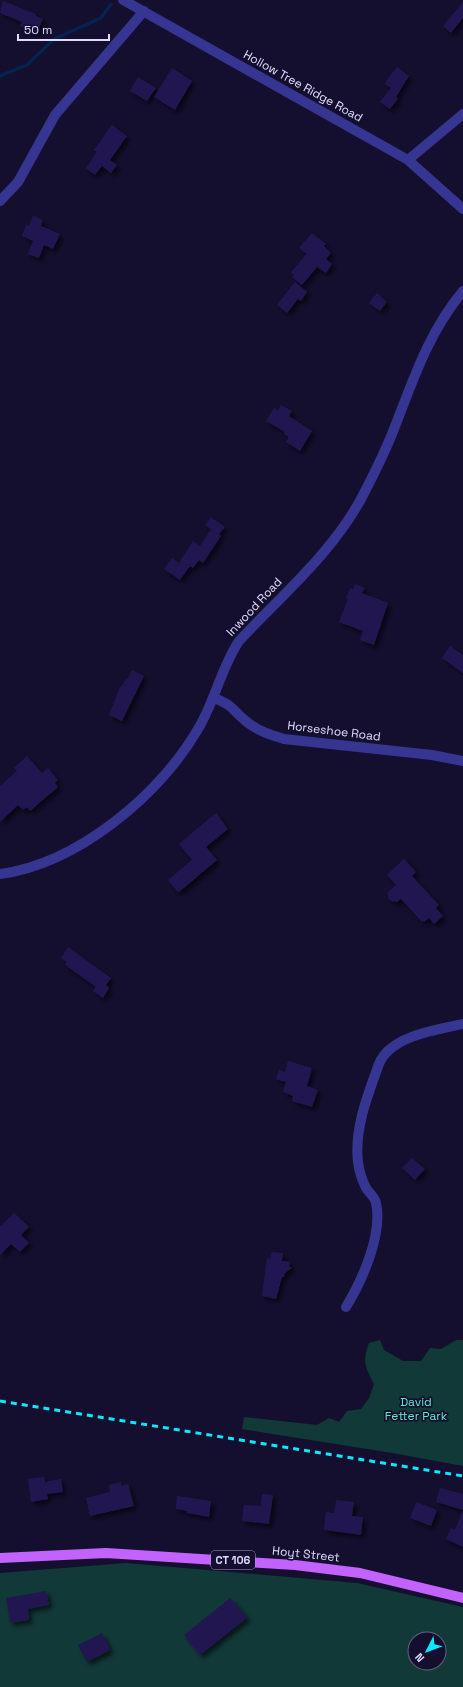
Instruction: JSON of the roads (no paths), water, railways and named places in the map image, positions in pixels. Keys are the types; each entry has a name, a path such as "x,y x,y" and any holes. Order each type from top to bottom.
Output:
{"main road":[{"name":"Hoyt Street","path":"0,1558 106,1553 295,1565 360,1573 463,1598"}],"street":[{"name":"Hollow Tree Ridge Road","path":"123,0 408,160 463,209"},
{"path":"0,201 18,182 55,116 144,11"},
{"path":"408,160 463,114"},
{"name":"Inwood Road","path":"0,874 29,868 73,849 101,832 128,811 158,782 184,751 199,729 214,698 231,653 238,640 305,573 337,535 354,511 392,436 431,337 463,291"},
{"name":"Horseshoe Road","path":"214,698 226,702 247,723 264,733 284,739 432,755 463,761"},
{"path":"346,1307 356,1290 374,1242 377,1218 376,1203 365,1185 361,1174 358,1162 358,1147 362,1116 381,1058 389,1049 398,1043 413,1037 463,1024"}],"waterway":[{"path":"0,76 27,65 54,39 101,18 111,4"}],"railway":[{"path":"0,1401 463,1476"}],"park label":[{"name":"David Fetter Park","path":"416,1409"}]}
